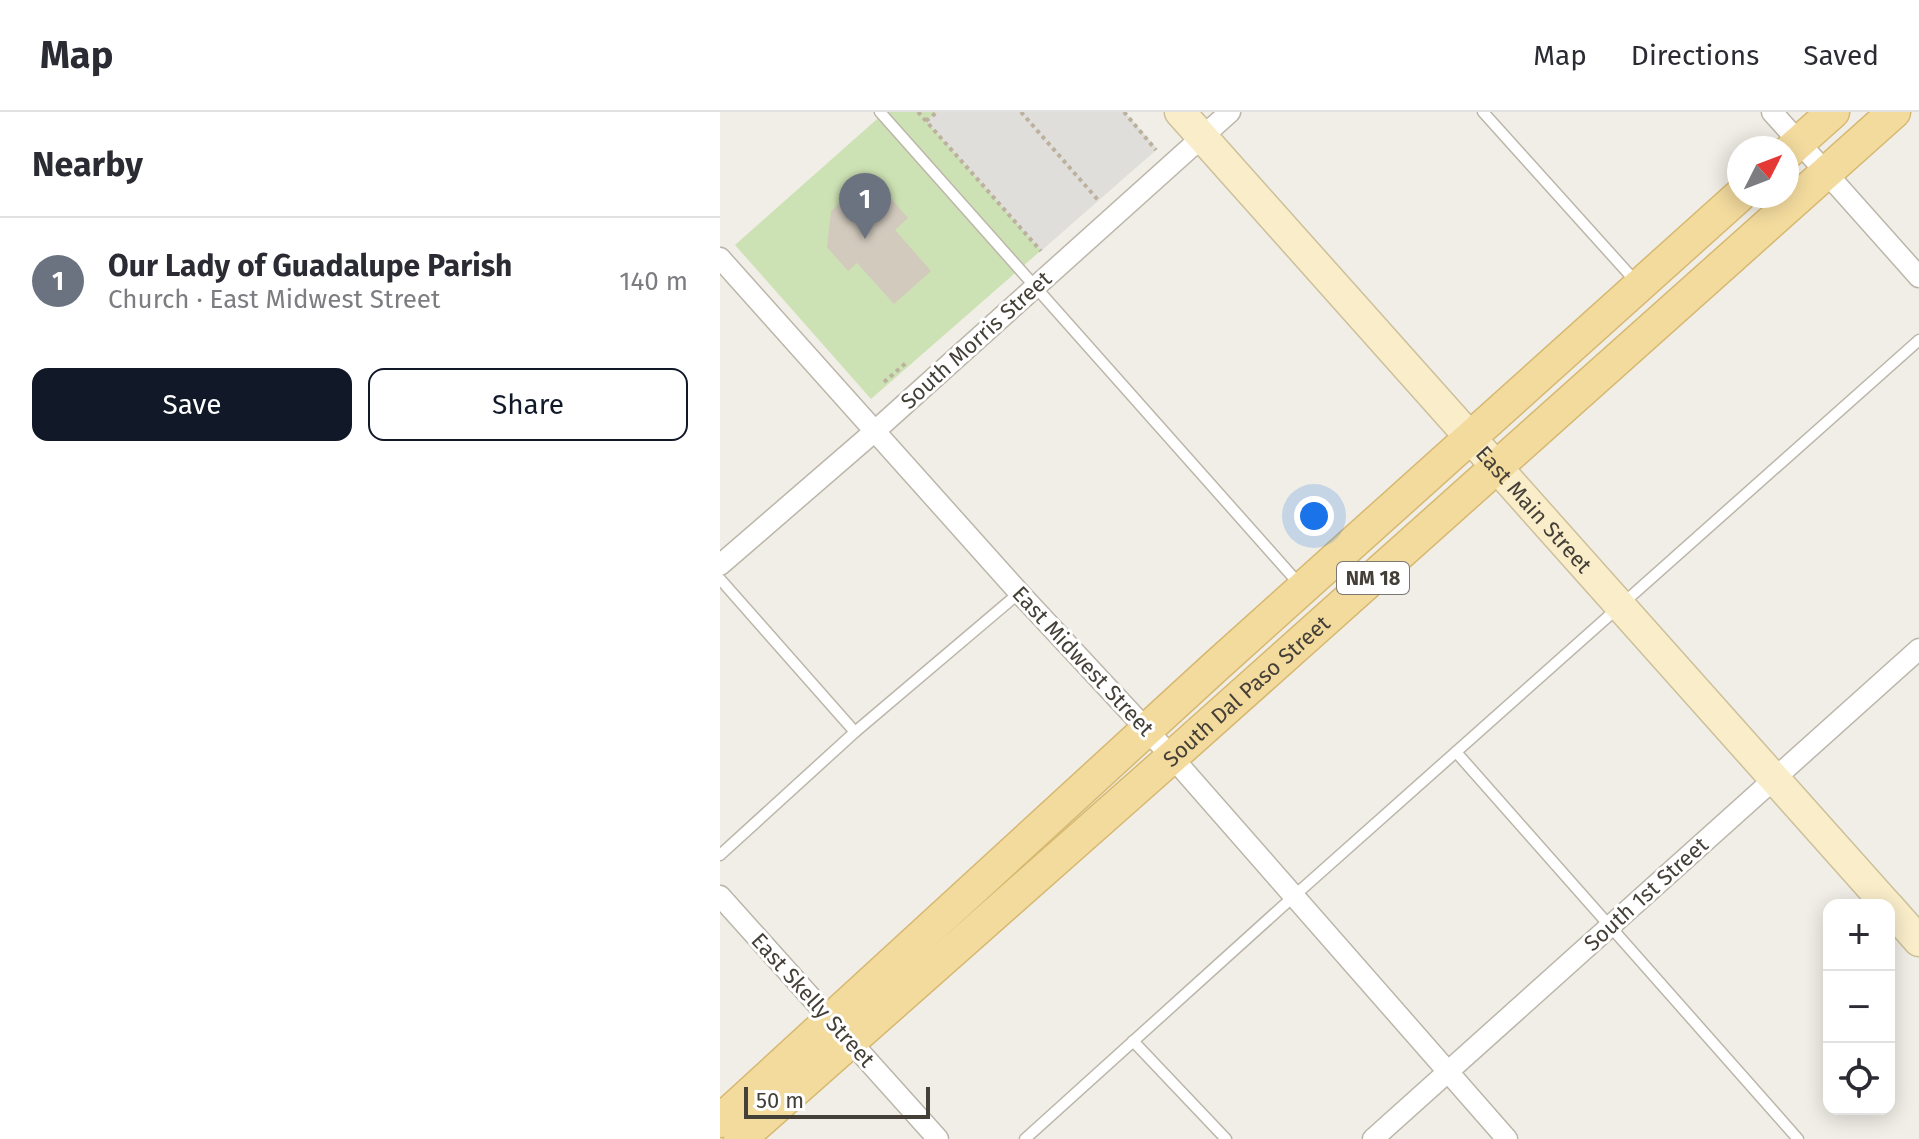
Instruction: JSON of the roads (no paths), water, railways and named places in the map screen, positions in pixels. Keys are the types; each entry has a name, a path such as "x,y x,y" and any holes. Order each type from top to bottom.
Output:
{"main road":[{"path":"1799,142 1833,112"},
{"name":"South Dal Paso Street","path":"720,1121 840,1031 1172,757 1894,112"},
{"name":"South Dal Paso Street","path":"740,1139 840,1031 1147,730 1727,207"}],"street":[{"name":"East Main Street","path":"1180,112 1882,899"},
{"name":"South Morris Street","path":"720,565 875,431 1230,112"},
{"path":"1772,112 1786,136"},
{"path":"1799,151 1827,172 1919,277"},
{"name":"East Midwest Street","path":"720,258 1019,593 1172,757 1507,1139"},
{"name":"South 1st Street","path":"1373,1139 1919,649"},
{"name":"East Skelly Street","path":"720,896 931,1137"},
{"name":"East Main Street","path":"1895,914 1919,941"}],"lane":[{"path":"880,112 1303,589"},
{"path":"1483,112 1640,286"},
{"path":"1025,1139 1919,340"},
{"path":"720,579 855,732"},
{"path":"720,855 855,732 1019,593"},
{"path":"1456,752 1798,1139"},
{"path":"1133,1041 1226,1139"}],"place":[{"name":"Our Lady of Guadalupe Parish","path":"865,239"}]}
